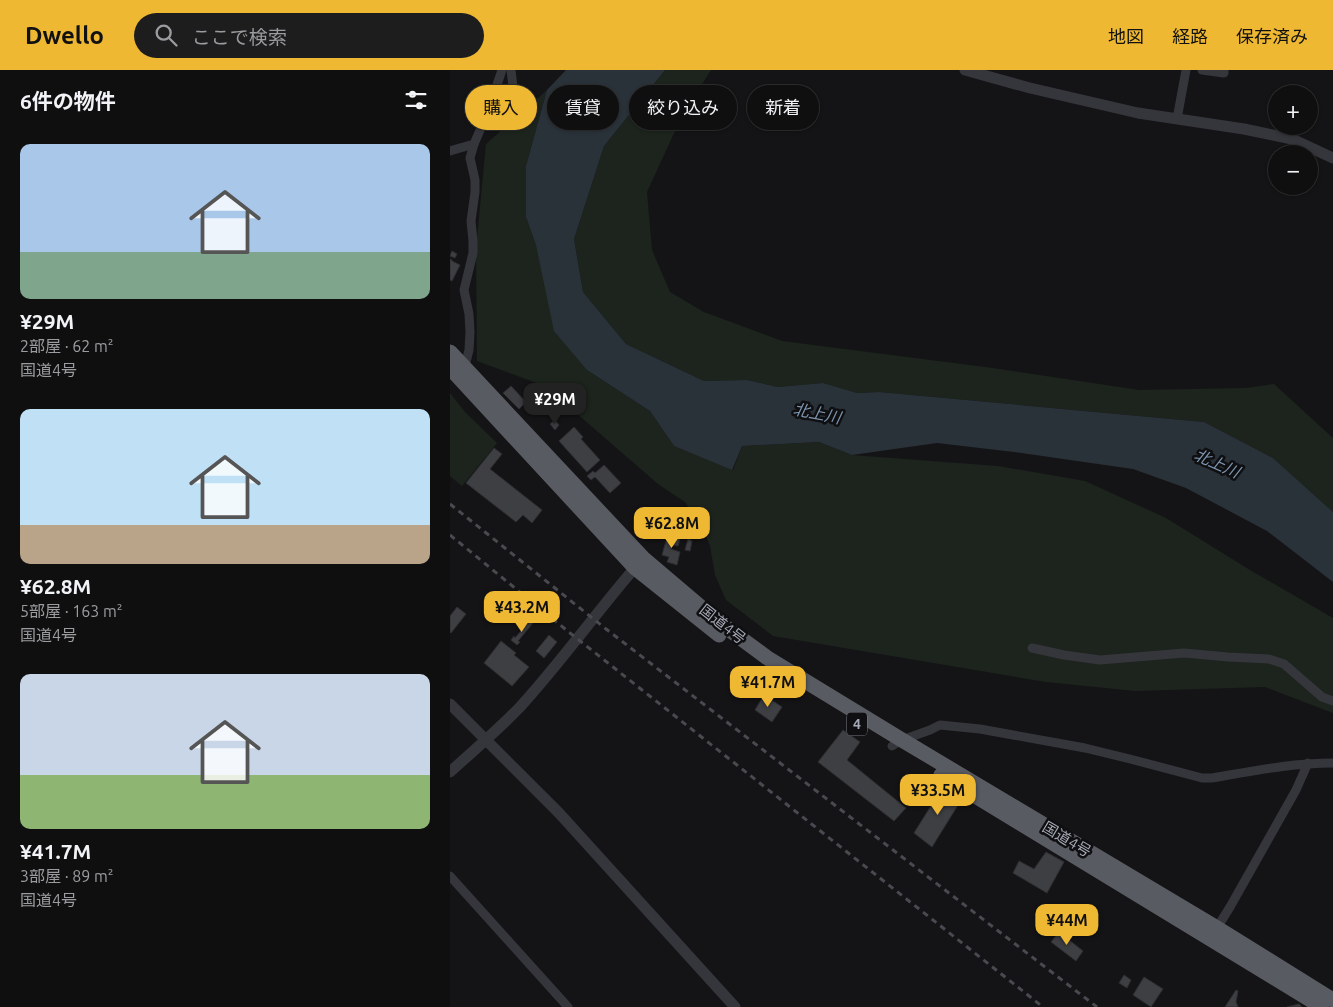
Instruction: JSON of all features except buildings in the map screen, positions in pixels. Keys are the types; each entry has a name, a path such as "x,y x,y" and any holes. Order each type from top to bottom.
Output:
{"highway":[{"name":"国道4号","path":"450,352 459,372 639,563 712,630 763,667 897,743 1213,934 1333,1000"},
{"name":"国道4号","path":"1213,934 1322,1007"}],"street":[{"path":"459,372 468,350 470,332 469,314 464,290 473,253 471,221 475,180 470,158 502,70"},
{"path":"511,70 513,85"},
{"path":"965,70 1030,88 1138,113 1244,129 1292,139 1333,158"},
{"path":"1177,119 1186,70"},
{"path":"1202,70 1224,74 1224,70"},
{"path":"450,151 474,144"},
{"path":"450,772 518,708 639,563"},
{"path":"1032,648 1100,660 1184,653 1270,659 1284,664 1322,697 1333,701"},
{"path":"450,704 559,813 736,1007"},
{"path":"897,743 940,725 980,728 1085,748 1202,778 1308,763 1333,763"},
{"path":"1213,934 1277,823 1308,763"},
{"path":"450,876 568,1007"}],"shaded area":[{"path":"665,70 711,70 702,85 653,85"},
{"path":"547,90 537,126 537,99"},
{"path":"629,115 629,130 675,130 647,192 652,250 670,292 704,312 782,341 993,368 1139,390 1246,388 1274,384 1333,438 1333,512 1273,458 1204,422 879,392 857,393 823,383 778,387 747,380 704,381 626,344 583,292 574,239 604,146 617,130 619,130"},
{"path":"502,130 536,130 526,166 526,217 587,370 650,411 674,446 733,470 742,446 819,442 852,455 998,466 1085,481 1166,518 1333,618 1333,713 1265,687 1135,691 1046,682 773,636 726,600 715,575 710,546 702,527 685,502 658,484 545,386 477,361 476,249 486,144"},
{"path":"450,393 465,412 497,443 462,486 450,476"}],"water":[{"path":"566,70 665,70 653,85 629,85 629,115 619,127 619,85 552,85"},
{"name":"北上川","path":"547,90 547,130 617,130 604,146 574,239 583,292 626,344 704,381 747,380 778,387 823,383 857,393 879,392 1204,422 1273,458 1333,512 1333,582 1267,531 1186,488 1133,469 937,443 852,455 819,442 742,446 732,470 674,446 650,411 587,370 554,331 536,245 526,217 526,166"}],"railway":[{"path":"450,504 606,629 1097,1007"},
{"path":"450,535 570,633 1043,1007"}]}
